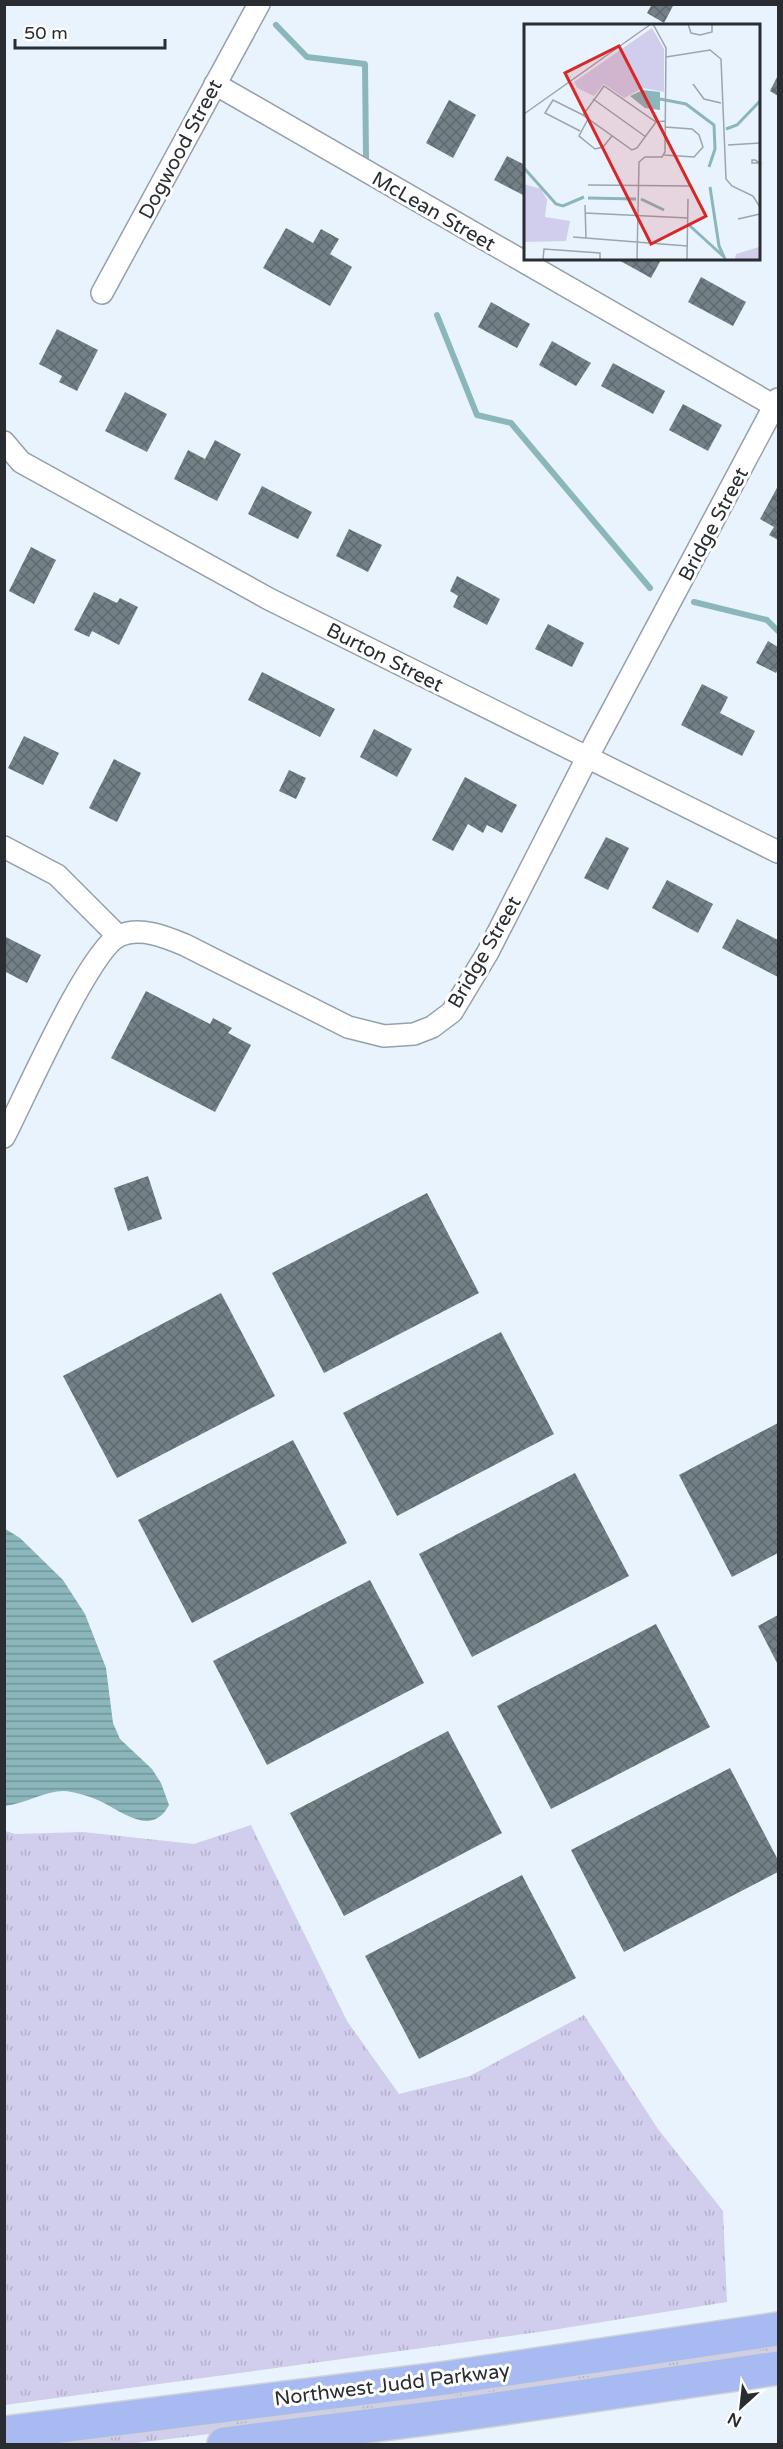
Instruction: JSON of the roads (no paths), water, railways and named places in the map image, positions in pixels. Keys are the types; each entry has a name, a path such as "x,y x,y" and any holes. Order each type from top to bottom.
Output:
{"highway":[{"name":"Northwest Judd Parkway","path":"4,2433 447,2378 778,2329"},
{"name":"Northwest Judd Parkway","path":"224,2445 455,2415 778,2368"}],"street":[{"name":"Dogwood Street","path":"102,293 259,4"},
{"name":"McLean Street","path":"215,84 524,260"},
{"name":"McLean Street","path":"524,260 777,404"},
{"name":"Bridge Street","path":"118,936 131,933 158,934 185,945 348,1027 384,1036 414,1034 432,1027 452,1012 467,989 587,758 777,404"},
{"name":"Burton Street","path":"4,442 21,462 269,599 778,852"},
{"path":"4,847 57,875 118,936 93,965 75,996 4,1137"}],"waterway":[{"path":"276,25 307,57 365,64 366,158"},
{"path":"437,315 477,415 511,423 650,588"},
{"path":"694,602 767,620 778,631"}]}
